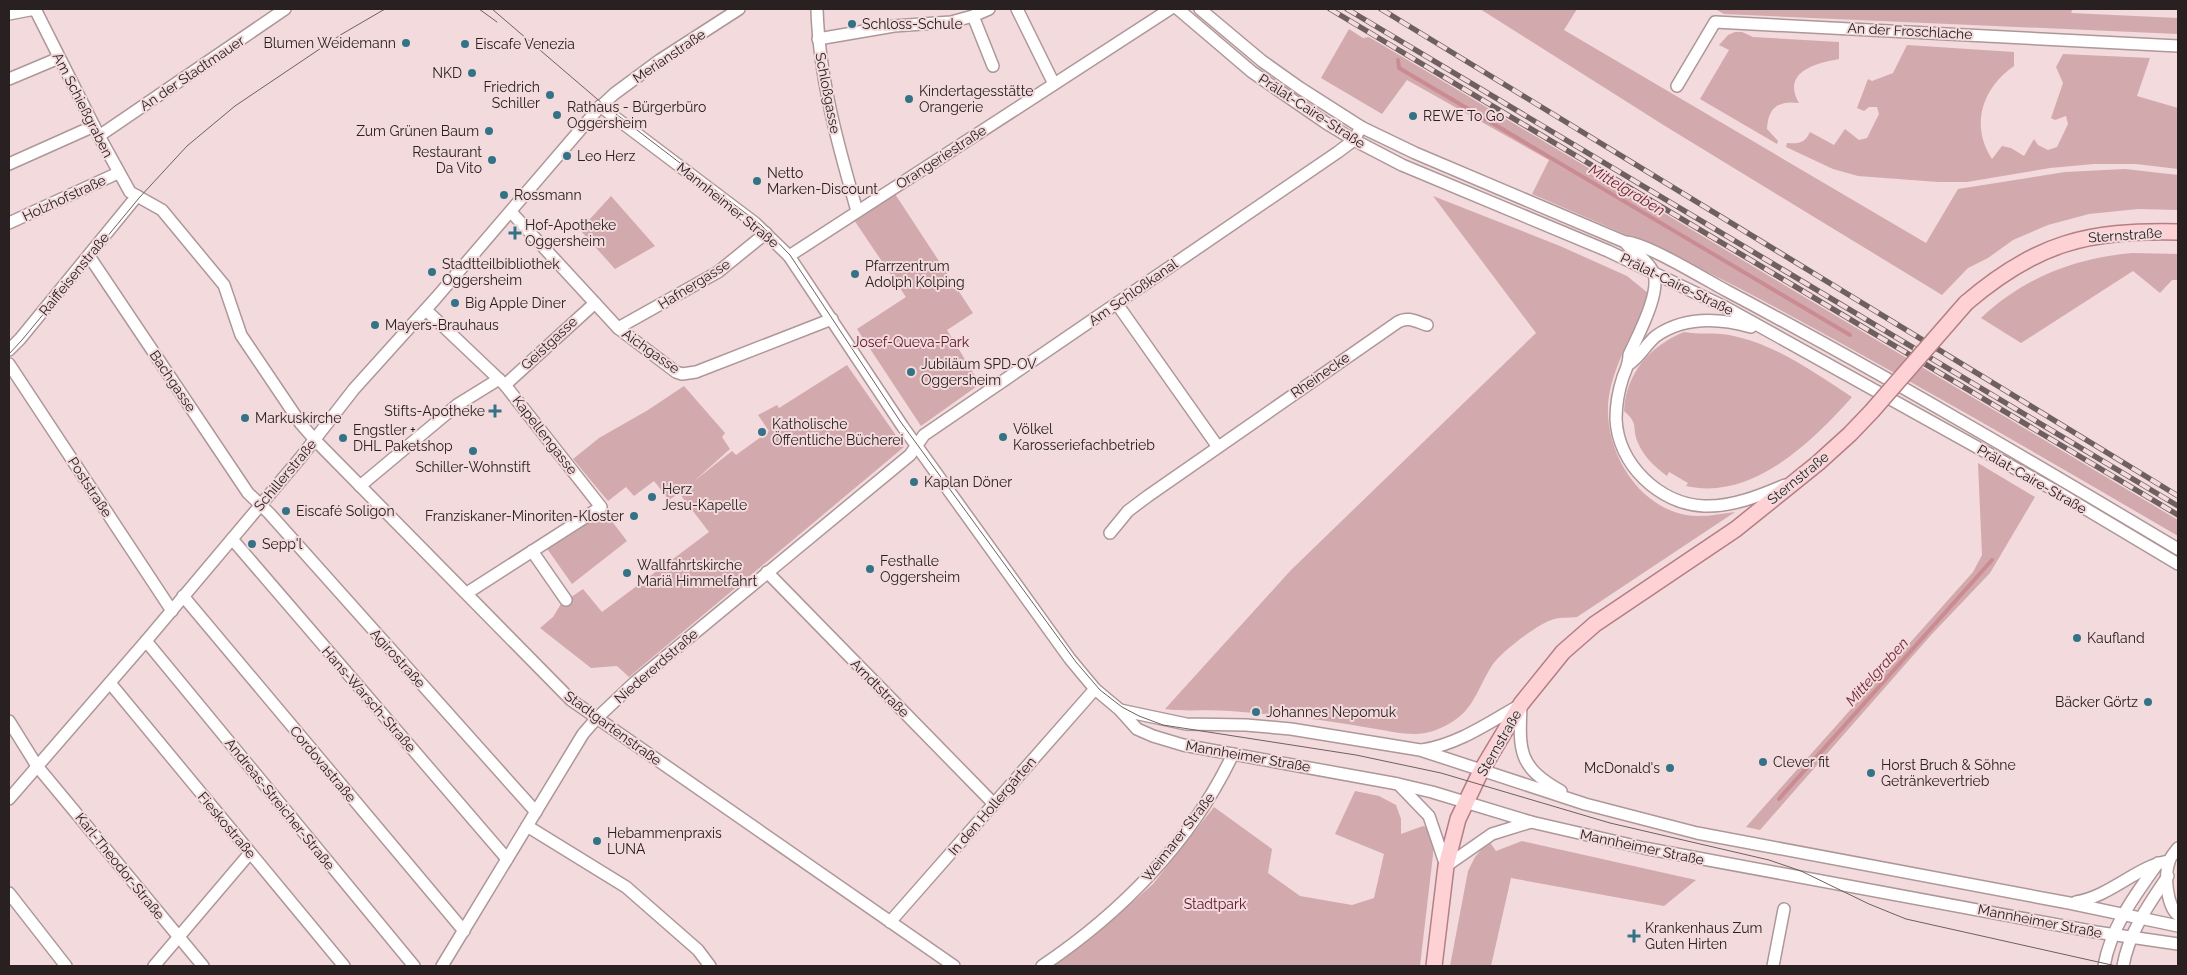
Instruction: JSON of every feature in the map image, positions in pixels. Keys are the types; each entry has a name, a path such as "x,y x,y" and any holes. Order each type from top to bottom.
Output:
{"main road":[{"name":"Sternstraße","path":"1434,966 1446,866 1456,824 1482,771 1521,704 1563,652 1595,624 1736,529 1850,434 1966,303 1992,281 2025,260 2068,242 2108,234 2178,232"}],"street":[{"path":"9,14 36,9"},
{"name":"Am Schießgraben","path":"36,9 96,131 130,192 162,210 224,285 241,335 301,424 315,440"},
{"name":"An der Stadtmauer","path":"9,164 96,131 285,9"},
{"name":"Merianstraße","path":"600,106 660,60 739,9"},
{"path":"817,9 818,39"},
{"name":"Schloßgasse","path":"857,211 833,128 818,39 894,26 951,22 989,9"},
{"path":"1017,9 1054,84"},
{"name":"Orangeriestraße","path":"789,256 1170,9"},
{"name":"Prälat-Caire-Straße","path":"1178,9 1252,72 1310,113 1354,140 1402,165 1472,193 1654,272 1725,307 2054,490 2178,564"},
{"name":"Prälat-Caire-Straße","path":"1200,9 1262,61 1361,127 1477,180 1625,242 1633,242 1780,319 2061,479 2178,549"},
{"path":"973,16 993,66"},
{"name":"An der Froschlache","path":"1677,86 1715,22 2178,46"},
{"path":"9,79 59,58"},
{"name":"Schillerstraße","path":"9,799 172,610 186,600 235,543 260,504 315,440 354,389 426,310 600,106"},
{"name":"Mannheimer Straße","path":"600,106 766,233 789,256 916,446 1070,660 1094,689 1120,710 1137,729 1183,745 1398,784 1531,822 1644,848 1742,868 2113,935 2178,944"},
{"path":"1354,140 1361,127"},
{"name":"Am Schloßkanal","path":"916,446 924,435 1354,140"},
{"name":"Holzhofstraße","path":"9,224 118,173"},
{"path":"1472,193 1477,180"},
{"name":"Raiffeisenstraße","path":"9,350 137,196"},
{"name":"Aichgasse","path":"511,212 618,328 676,372 689,374 832,319"},
{"name":"Hafnergasse","path":"618,328 718,272 766,233"},
{"path":"1625,242 1643,257 1654,272 1655,281 1651,303 1629,355 1629,364 1619,395 1616,418 1620,439 1631,463 1644,479 1657,490 1687,503 1703,506 1736,502 1794,482"},
{"name":"Bachgasse","path":"88,256 248,493 260,504"},
{"name":"Geistgasse","path":"360,486 400,450 457,405 502,382 595,302"},
{"path":"1117,304 1218,447"},
{"name":"Kapellengasse","path":"426,310 502,382 601,507 466,593"},
{"name":"Rheinecke","path":"1110,533 1128,511 1403,319 1427,325"},
{"path":"1629,364 1656,337 1668,329 1689,322 1718,320 1771,333"},
{"name":"Poststraße","path":"9,364 172,610"},
{"path":"1952,433 1960,421"},
{"name":"Stadtgartenstraße","path":"315,440 571,700 954,966"},
{"name":"Niedererdstraße","path":"442,966 583,734 596,719 634,683 910,455 916,446"},
{"path":"2054,490 2061,479"},
{"name":"Agirostraße","path":"260,504 536,812"},
{"name":"Hans-Warsch-Straße","path":"235,543 507,859"},
{"path":"532,551 566,600"},
{"name":"Arndtstraße","path":"767,572 994,804"},
{"name":"Cordovastraße","path":"186,600 464,931"},
{"name":"Andreas-Streicher-Straße","path":"146,641 414,966"},
{"name":"Fieskostraße","path":"110,683 344,966"},
{"name":"In den Hollergärten","path":"890,922 1094,689"},
{"path":"1420,750 1439,747 1460,740 1521,704"},
{"path":"1521,704 1521,749 1528,766 1543,781 1585,804"},
{"name":"Mannheimer Straße","path":"1120,710 1186,724 1246,725 1291,729 1333,734 1420,750 1585,804 1697,833 2069,903 2178,926"},
{"name":"Karl-Theodor-Straße","path":"9,721 37,766 202,966"},
{"name":"Weimarer Straße","path":"1042,966 1065,951 1148,878 1210,800 1233,754"},
{"path":"1398,784 1429,816 1446,866 1492,834 1531,822"},
{"path":"527,826 626,887 698,950 710,966"},
{"path":"2104,966 2107,950 2122,914 2163,862 2178,848"},
{"path":"154,966 250,852"},
{"path":"2069,903 2087,900 2106,892 2163,862"},
{"path":"2163,862 2168,876 2170,905 2178,915"},
{"path":"2123,966 2140,918 2168,876"},
{"path":"9,893 66,966"},
{"path":"1773,966 1784,909"}],"green space":[{"path":"1480,9 1577,9 1564,30 1926,243 1958,189 2065,172 2125,169 2178,175 2178,210 2138,209 2089,214 2048,225 2013,240 1988,258 1968,268 1942,295 1665,126"},
{"path":"1715,9 2073,9 2071,13 2178,18 2178,34 1724,14"},
{"path":"1349,29 1363,38 1369,37 2178,520 2178,536 1917,385 1758,298 1618,231 1532,194 1549,160 1407,80 1382,114 1321,78"},
{"path":"1742,32 1753,37 1839,42 1839,59 1811,67 1798,77 1794,84 1799,103 1780,104 1772,111 1769,116 1767,129 1778,141 1777,144 1700,99 1729,50 1719,45 1728,35"},
{"path":"1907,45 2014,52 2014,66 1994,85 1987,96 1983,108 1982,134 1985,146 1992,159 2002,146 2011,148 2024,156 2034,139 2038,145 2048,150 2057,147 2068,124 2066,116 2055,120 2051,118 2063,83 2056,67 2063,54 2150,58 2137,96 2178,108 2178,169 2136,164 2094,164 2050,168 1967,182 1938,182 1858,176 1833,169 1786,147 1787,143 1804,141 1810,132 1834,145 1845,129 1859,140 1867,138 1879,114 1877,107 1869,107 1864,111 1857,108 1868,79 1872,81 1893,73"},
{"name":"Josef-Queva-Park","path":"895,194 973,313 947,330 980,384 921,426 857,329 906,297 854,220"},
{"path":"611,196 655,246 615,269 580,230"},
{"path":"1433,196 1560,246 1627,276 1648,293 1646,303 1617,367 1610,393 1608,406 1609,424 1619,459 1628,475 1640,489 1653,501 1669,510 1686,515 1699,516 1735,512 1577,617 1554,619 1539,626 1520,639 1495,661 1471,704 1465,711 1458,718 1436,730 1421,734 1406,734 1285,716 1222,710 1165,709 1291,570 1536,333"},
{"path":"2132,253 2178,254 2178,280 2172,280 2160,293 2133,271 2021,343 1981,318 2014,292 2051,272 2090,260"},
{"path":"1684,332 1729,335 1763,345 1794,360 1852,397 1799,449 1779,464 1757,476 1734,485 1710,488 1686,486 1688,483 1669,472 1667,476 1647,457 1640,448 1636,438 1634,423 1624,411 1629,385 1642,362 1661,345"},
{"path":"847,365 904,447 629,677 617,666 591,668 540,628 553,617 561,604 583,589 602,612 709,532 679,493 669,500 654,481 634,496 626,487 608,501 573,459 599,438 648,410 684,386 725,433 722,437 730,449 693,482 732,451 736,455 769,431 758,415 777,405 779,408"},
{"path":"1978,463 2035,497 1990,573 1932,634 1760,830 1746,827 1973,572 1982,555"},
{"path":"601,507 627,541 572,584 543,543"},
{"name":"Stadtpark","path":"1355,791 1379,796 1396,805 1401,819 1401,834 1423,826 1430,828 1433,840 1433,855 1420,966 1054,966 1118,915 1153,884 1214,807 1272,849 1268,873 1300,896 1352,905 1374,898 1384,854 1335,834"},
{"path":"1489,841 1496,851 1522,841 1696,880 1664,906 1511,878 1491,966 1450,966 1468,871 1475,857"}],"waterway":[{"name":"Mittelgraben","path":"1398,60 1399,68 1850,335"},
{"name":"Mittelgraben","path":"1779,799 1992,560"}],"tram line":[{"path":"9,354 139,198 187,146 235,106 342,34 385,9"},
{"path":"479,9 497,22"},
{"path":"492,9 603,104 761,225 790,255 900,421 1076,662 1100,690 1122,707 1163,725 1356,755 1441,773 1610,823 1769,860 1801,871 1869,904 1906,919 2116,966"}],"railway":[{"path":"1330,9 2178,515"},
{"path":"1347,9 2178,506"},
{"path":"1381,9 2178,496"}],"place":[{"name":"Schloss-Schule","path":"852,24"},
{"name":"Blumen Weidemann","path":"406,43"},
{"name":"Eiscafe Venezia","path":"465,44"},
{"name":"NKD","path":"472,73"},
{"name":"Friedrich Schiller","path":"550,95"},
{"name":"Kindertagesstätte Orangerie","path":"909,99"},
{"name":"Rathaus - Bürgerbüro Oggersheim","path":"557,115"},
{"name":"REWE To Go","path":"1413,116"},
{"name":"Zum Grünen Baum","path":"489,131"},
{"name":"Leo Herz","path":"567,156"},
{"name":"Restaurant Da Vito","path":"492,160"},
{"name":"Netto Marken-Discount","path":"757,181"},
{"name":"Rossmann","path":"504,195"},
{"name":"Hof-Apotheke Oggersheim","path":"515,233"},
{"name":"Stadtteilbibliothek Oggersheim","path":"432,272"},
{"name":"Pfarrzentrum Adolph Kolping","path":"855,274"},
{"name":"Big Apple Diner","path":"455,303"},
{"name":"Mayers-Brauhaus","path":"375,325"},
{"name":"Jubiläum SPD-OV Oggersheim","path":"911,372"},
{"name":"Stifts-Apotheke","path":"495,411"},
{"name":"Markuskirche","path":"245,418"},
{"name":"Katholische Öffentliche Bücherei","path":"762,432"},
{"name":"Völkel Karosseriefachbetrieb","path":"1003,437"},
{"name":"Engstler + DHL Paketshop","path":"343,438"},
{"name":"Schiller-Wohnstift","path":"473,451"},
{"name":"Kaplan Döner","path":"914,482"},
{"name":"Herz Jesu-Kapelle","path":"652,497"},
{"name":"Eiscafé Soligon","path":"286,511"},
{"name":"Franziskaner-Minoriten-Kloster","path":"634,516"},
{"name":"Sepp'l","path":"252,544"},
{"name":"Festhalle Oggersheim","path":"870,569"},
{"name":"Wallfahrtskirche Mariä Himmelfahrt","path":"627,573"},
{"name":"Kaufland","path":"2077,638"},
{"name":"Bäcker Görtz","path":"2148,702"},
{"name":"Johannes Nepomuk","path":"1256,712"},
{"name":"Clever fit","path":"1763,762"},
{"name":"McDonald's","path":"1670,768"},
{"name":"Horst Bruch & Söhne Getränkevertrieb","path":"1871,773"},
{"name":"Hebammenpraxis LUNA","path":"597,841"},
{"name":"Krankenhaus Zum Guten Hirten","path":"1634,936"}]}
